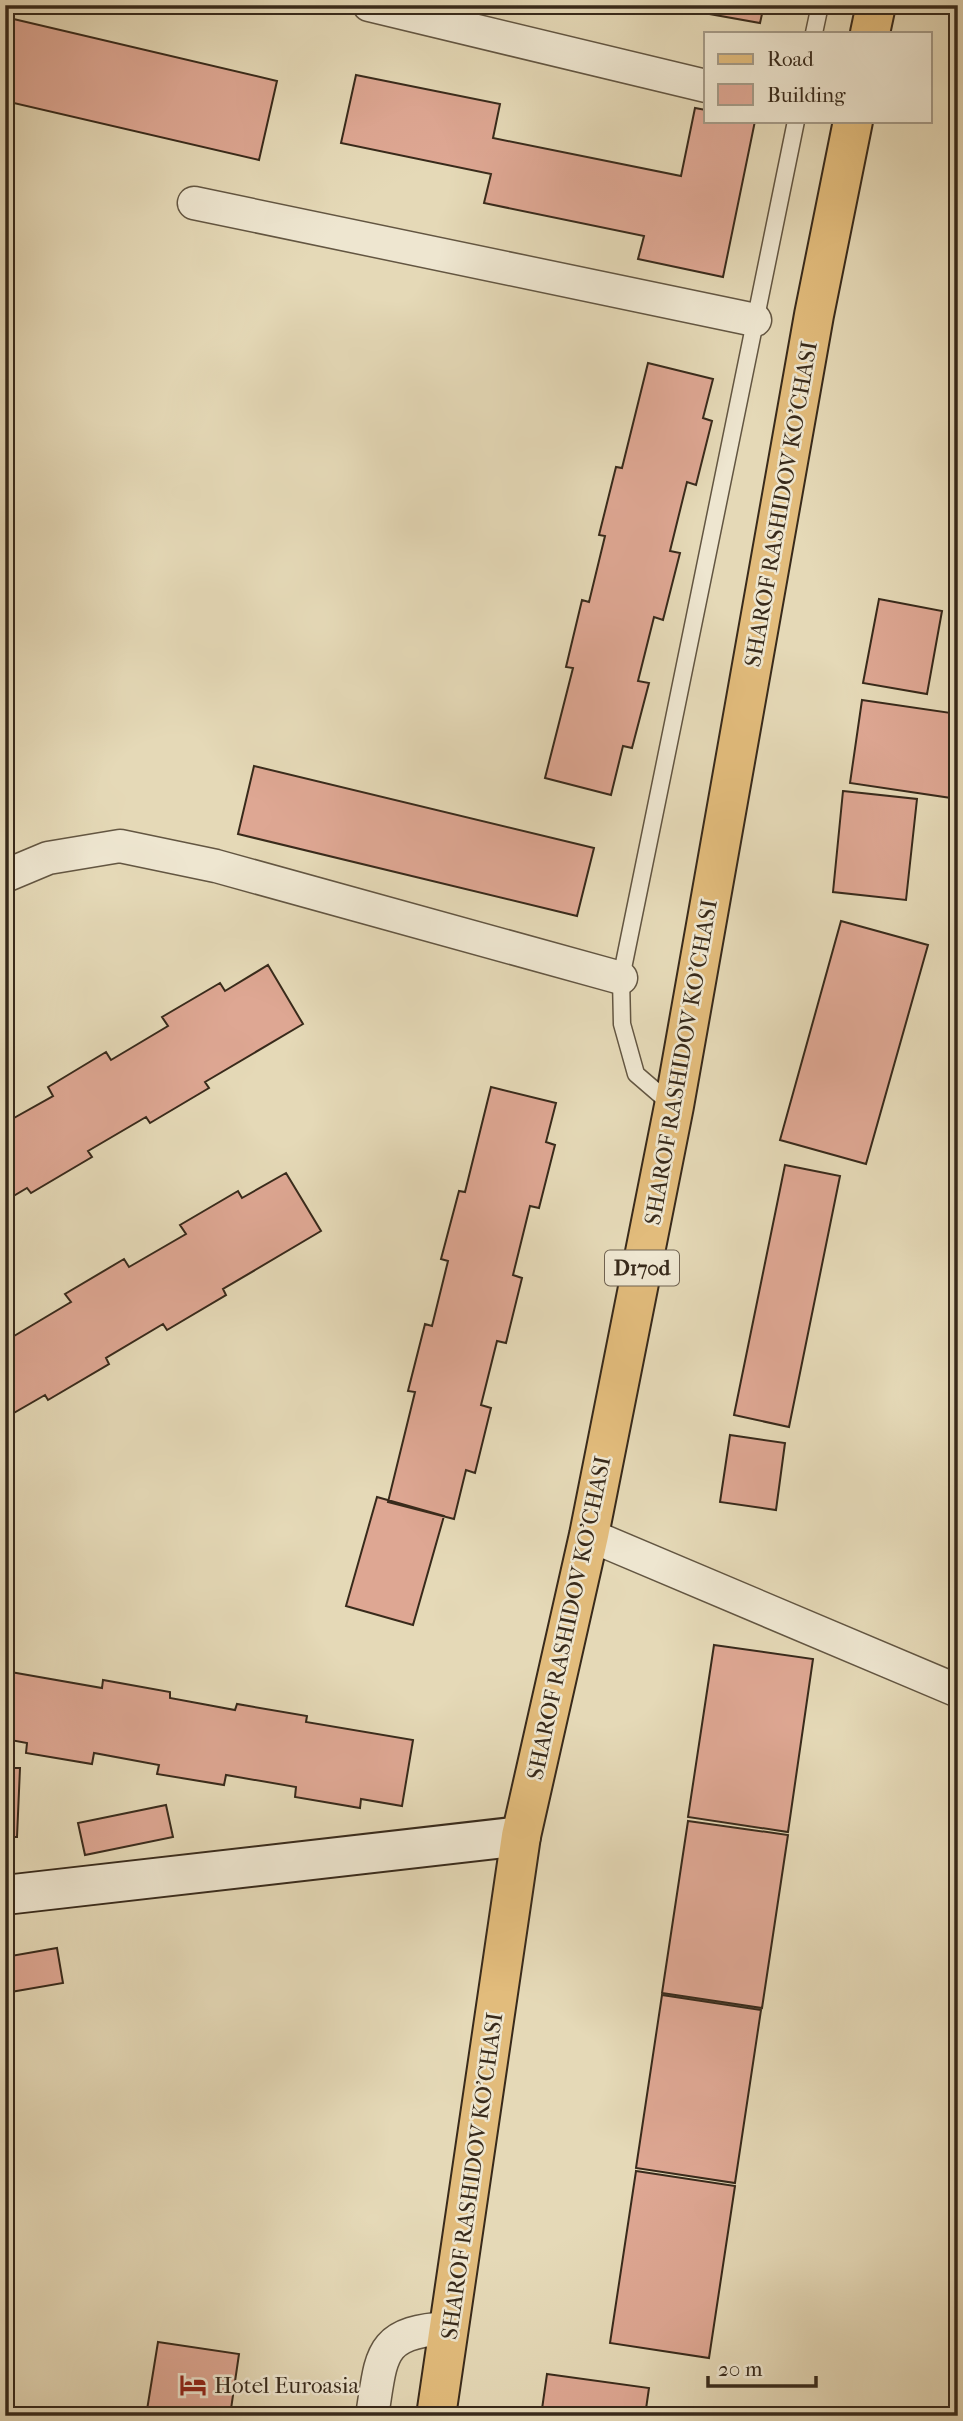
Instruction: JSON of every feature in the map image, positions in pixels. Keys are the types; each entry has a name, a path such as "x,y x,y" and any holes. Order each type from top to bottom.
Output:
{"main road":[{"path":"870,32 876,5"},
{"name":"SHAROF RASHIDOV KO'CHASI","path":"436,2416 521,1836 589,1535 674,1106 814,315 853,122"}],"street":[{"path":"369,5 704,86"},
{"path":"194,203 755,320"},
{"path":"5,876 48,858 120,846 216,866 621,978"},
{"path":"589,1535 958,1691"},
{"path":"5,1895 521,1836"},
{"path":"372,2416 381,2360 394,2341 417,2330 449,2329"}],"lane":[{"path":"814,32 820,5"},
{"path":"674,1106 636,1074 622,1024 621,978 796,122"}],"building":[{"path":"659,5 764,5 760,23"},
{"path":"5,17 277,81 259,160 5,101"},
{"path":"356,75 500,104 493,138 681,176 695,108 704,110 704,122 755,122 723,277 638,259 644,236 484,203 491,174 341,143"},
{"path":"648,363 713,379 703,418 712,421 696,485 687,482 670,551 680,553 663,620 654,617 638,681 649,683 632,748 623,746 611,795 545,778 573,668 566,667 582,600 589,602 605,536 599,535 616,467 622,468"},
{"path":"879,599 942,611 927,694 863,683"},
{"path":"862,700 958,714 958,799 850,783"},
{"path":"254,766 594,848 577,916 238,834"},
{"path":"843,791 917,799 906,900 833,892"},
{"path":"841,921 928,945 866,1164 780,1140"},
{"path":"268,965 303,1024 205,1082 209,1088 150,1123 146,1117 88,1151 92,1157 31,1193 27,1188 5,1201 5,1123 53,1096 48,1087 106,1052 111,1060 168,1026 162,1017 220,983 225,991"},
{"path":"491,1087 556,1103 546,1142 555,1145 539,1208 530,1206 513,1275 522,1278 506,1343 497,1341 481,1405 491,1408 475,1473 466,1470 454,1519 388,1502 415,1392 408,1391 425,1324 432,1326 448,1261 441,1259 459,1191 465,1192"},
{"path":"785,1165 840,1176 789,1427 734,1415"},
{"path":"286,1173 321,1231 223,1289 226,1295 167,1330 163,1324 106,1358 109,1364 48,1400 45,1395 5,1418 5,1333 9,1339 71,1302 65,1294 124,1259 129,1267 186,1234 180,1225 238,1191 242,1198"},
{"path":"730,1435 785,1443 776,1510 720,1502"},
{"path":"377,1497 444,1516 413,1625 346,1606"},
{"path":"714,1645 813,1659 788,1832 688,1817"},
{"path":"5,1671 102,1688 103,1680 170,1692 170,1698 235,1710 237,1704 307,1716 306,1722 413,1740 402,1806 361,1799 360,1808 295,1797 296,1787 226,1775 224,1785 157,1774 159,1765 94,1753 92,1764 26,1753 27,1743 5,1739"},
{"path":"5,1768 20,1768 17,1837 5,1837"},
{"path":"166,1805 173,1837 85,1855 78,1823"},
{"path":"688,1821 788,1835 762,2008 662,1993"},
{"path":"57,1948 63,1983 5,1993 5,1957"},
{"path":"662,1995 761,2010 735,2183 636,2168"},
{"path":"636,2171 735,2186 709,2358 610,2343"},
{"name":"Hotel Euroasia","path":"158,2342 239,2354 230,2416 146,2416"},
{"path":"547,2374 649,2388 645,2416 541,2416"}],"place":[{"name":"Hotel Euroasia","path":"193,2385"}]}
